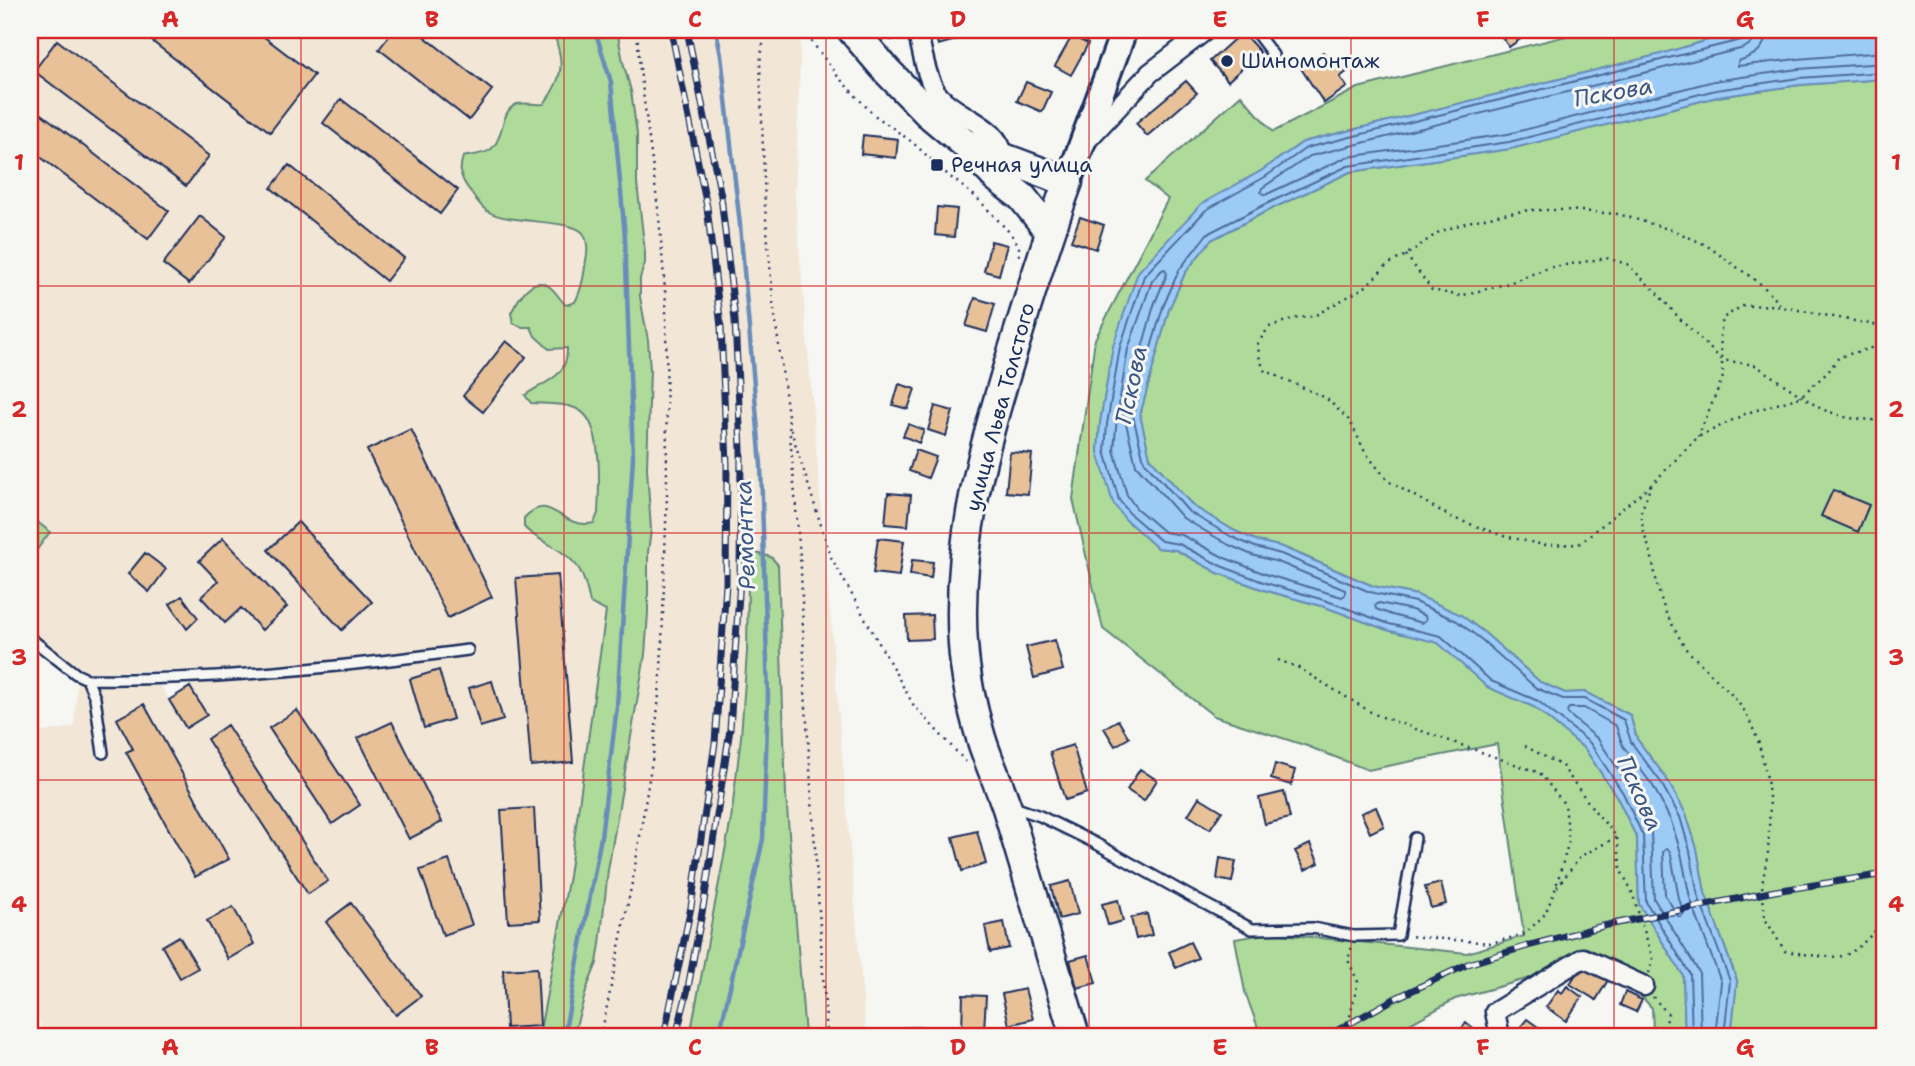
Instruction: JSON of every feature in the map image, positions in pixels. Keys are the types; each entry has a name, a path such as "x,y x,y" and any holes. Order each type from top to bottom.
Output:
{"main road":[{"path":"852,30 928,113 964,143 996,177 1022,197 1050,232"},
{"path":"964,143 1068,182"},
{"name":"улица Льва Толстого","path":"1068,182 1004,381 974,488 961,592 963,647 981,738 1006,804 1075,1036"}],"street":[{"path":"917,30 933,87 940,98 991,133 1001,144 1004,158"},
{"name":"улица Льва Толстого","path":"1068,182 1124,30"},
{"path":"1082,145 1150,73 1206,30"},
{"path":"1500,1036 1495,1012 1583,958 1644,986"}],"lane":[{"path":"1254,30 1273,55"},
{"path":"30,638 76,674 87,679 190,678 262,673 364,664 468,650"},
{"path":"87,679 95,698 103,753"},
{"path":"1006,804 1040,816 1095,843 1252,929 1313,928 1354,936 1398,935 1415,838"}],"path":[{"path":"601,1036 634,873 654,748 661,673 667,495 666,303 659,215 637,30"},
{"path":"765,30 760,63 765,207 773,301 789,423 801,569 804,691 827,1036"},
{"path":"803,30 839,78 873,114 912,142 996,218"},
{"path":"1783,307 1762,285 1706,245 1675,231 1618,214 1531,210 1468,222 1439,232 1387,265 1365,288 1314,316 1292,319 1269,327 1258,343 1259,356 1264,370 1326,398 1350,421 1365,452 1388,481 1453,518 1504,536 1544,545 1579,544 1651,485 1698,437 1747,413 1800,397 1828,372 1839,357 1885,344"},
{"path":"1406,255 1432,290 1460,296 1509,283 1548,268 1606,258 1627,264 1723,360 1755,365 1821,410 1848,418 1885,421"},
{"path":"1698,437 1723,377 1720,335 1723,318 1742,306 1770,305 1885,327"},
{"path":"789,423 831,557 914,706 969,765"},
{"path":"1651,485 1641,512 1643,531 1665,611 1685,648 1733,696 1746,713 1758,740 1770,806 1768,852 1762,885 1765,919 1785,951 1822,956 1846,956 1875,930"},
{"path":"1278,660 1297,667 1374,714 1540,773 1566,805 1569,841 1555,890 1545,914 1525,934 1491,943 1398,935"},
{"path":"1525,747 1562,766 1617,837 1621,870 1631,889 1653,959 1644,986 1668,1014 1663,1036"},
{"path":"1555,890 1581,856 1617,837"},
{"path":"1875,930 1885,931"},
{"path":"1875,930 1885,943"},
{"path":"1346,1036 1345,1026 1358,982 1348,960 1354,936"}],"shaded area":[{"path":"30,30 591,30 606,611 569,876 539,1036 44,1036 34,1006 30,937 30,734 74,727 77,681 159,684 169,699 190,686 189,670 88,672 74,665 30,630 30,560 51,532 30,515"},
{"path":"617,30 801,30 795,198 866,1036 805,1036 786,795 778,565 771,557 757,553 748,582 747,652 741,737 731,819 690,1036 573,1036 597,963 608,870 645,655 648,613 648,552 651,530 647,468 650,370 640,297 645,252 637,183 637,134 631,91"}],"green space":[{"path":"554,30 617,30 631,91 637,134 637,183 645,252 640,297 650,370 647,468 651,530 645,655 608,870 597,963 573,1036 539,1036 569,876 606,611 590,603 583,576 575,563 527,530 524,527 524,518 533,510 542,508 573,522 594,523 598,513 598,457 593,428 579,410 562,405 531,403 525,395 554,378 564,366 567,348 549,349 535,336 531,327 513,323 511,313 527,289 538,283 551,288 566,305 575,302 583,276 587,243 583,233 577,229 554,223 498,216 489,212 468,188 461,171 463,157 484,153 495,145 511,108 520,103 544,104 548,99 557,82 561,64"},
{"path":"1590,30 1756,30 1303,142 1261,171 1113,346 1098,452 1157,548 1176,550 1218,573 1264,590 1325,607 1387,630 1438,642 1487,687 1534,707 1585,749 1617,797 1637,838 1639,904 1683,975 1685,1036 1652,1036 1652,1008 1605,957 1455,999 1388,1036 1257,1036 1260,1033 1245,992 1235,939 1271,933 1467,953 1524,936 1497,744 1368,770 1307,746 1214,716 1103,629 1073,499 1095,339 1168,199 1145,181 1241,95 1273,132 1358,88"},
{"path":"1885,79 1885,1036 1731,1036 1737,980 1705,893 1697,849 1686,814 1666,778 1637,739 1630,715 1586,692 1565,693 1540,682 1461,615 1417,595 1373,586 1283,547 1258,541 1193,506 1150,458 1140,415 1169,309 1185,273 1211,240 1350,172 1510,149 1717,97 1800,85"},
{"path":"30,516 50,532 30,559"},
{"path":"756,553 771,557 778,565 786,795 805,1036 690,1036 731,819 741,737 747,652 748,581"}],"water":[{"name":"Пскова","path":"1756,30 1885,30 1885,79 1800,85 1717,97 1510,149 1350,172 1211,240 1185,273 1169,309 1140,415 1150,458 1193,506 1258,541 1282,547 1373,586 1417,595 1461,615 1540,682 1565,693 1585,692 1630,715 1637,739 1666,778 1686,814 1697,849 1705,893 1737,981 1731,1036 1685,1036 1683,975 1639,904 1637,838 1617,797 1585,749 1534,707 1487,687 1438,643 1387,630 1325,607 1264,590 1218,573 1176,550 1157,548 1125,519 1113,503 1098,452 1100,423 1113,346 1138,272 1201,204 1261,171 1303,142"}],"building":[{"path":"162,30 255,30 314,75 270,132 153,42"},
{"path":"394,30 416,30 492,90 469,120 379,49"},
{"path":"888,30 907,30 909,34 891,40"},
{"path":"934,30 954,30 956,40 938,45"},
{"path":"1497,30 1533,30 1509,47"},
{"path":"1242,32 1260,52 1228,81 1210,61"},
{"path":"1072,36 1088,44 1071,75 1055,66"},
{"path":"57,40 209,156 186,186 34,71"},
{"path":"1323,52 1332,65 1341,59 1349,70 1340,77 1347,87 1324,103 1300,67"},
{"path":"1186,81 1197,93 1147,136 1136,123"},
{"path":"1026,82 1051,92 1042,112 1017,101"},
{"path":"341,99 458,190 440,214 323,123"},
{"path":"30,105 169,211 148,239 30,149"},
{"path":"863,135 898,139 896,158 861,154"},
{"path":"289,165 404,258 386,281 271,188"},
{"path":"937,207 957,209 954,237 935,235"},
{"path":"200,216 226,237 189,284 163,264"},
{"path":"1080,217 1104,225 1096,249 1071,241"},
{"path":"991,241 1007,245 999,275 984,271"},
{"path":"975,298 995,304 987,332 966,326"},
{"path":"506,341 526,357 483,412 463,396"},
{"path":"899,384 915,389 908,409 893,405"},
{"path":"935,406 953,411 946,436 928,430"},
{"path":"908,424 924,430 919,443 903,436"},
{"path":"411,429 492,597 448,618 367,450"},
{"path":"916,450 936,457 928,478 909,471"},
{"path":"1010,452 1032,454 1028,494 1006,492"},
{"path":"1833,490 1869,505 1858,532 1821,516"},
{"path":"888,493 911,495 908,526 885,524"},
{"path":"298,522 372,602 342,630 268,550"},
{"path":"223,538 287,607 262,630 241,608 225,623 201,597 218,581 199,561"},
{"path":"878,538 904,541 899,576 873,573"},
{"path":"145,553 166,569 149,592 128,574"},
{"path":"912,560 933,562 931,578 910,575"},
{"path":"558,575 573,762 531,766 516,578"},
{"path":"182,596 198,618 187,629 170,604"},
{"path":"932,615 933,639 907,640 906,616"},
{"path":"1055,640 1063,670 1034,678 1026,647"},
{"path":"439,670 453,719 424,728 410,679"},
{"path":"492,681 503,720 480,727 469,688"},
{"path":"190,687 207,715 186,728 169,700"},
{"path":"144,704 229,859 195,877 126,752 133,749 117,719"},
{"path":"297,710 360,805 332,824 269,728"},
{"path":"1118,720 1129,738 1115,746 1104,728"},
{"path":"392,722 442,822 409,839 358,738"},
{"path":"227,725 328,881 308,894 207,739"},
{"path":"1073,745 1087,793 1065,800 1050,752"},
{"path":"1275,764 1295,770 1291,785 1271,779"},
{"path":"1140,769 1157,780 1144,801 1127,790"},
{"path":"1284,792 1290,818 1265,824 1259,798"},
{"path":"1199,797 1222,811 1210,829 1188,815"},
{"path":"1376,807 1384,826 1370,833 1361,813"},
{"path":"534,808 540,920 508,922 501,810"},
{"path":"977,831 986,864 962,871 953,837"},
{"path":"1310,844 1319,863 1305,870 1295,851"},
{"path":"1220,858 1236,861 1232,882 1217,879"},
{"path":"449,860 472,925 443,935 420,870"},
{"path":"1070,881 1078,914 1059,919 1051,886"},
{"path":"1441,883 1446,904 1431,908 1425,887"},
{"path":"1118,900 1123,921 1108,925 1102,904"},
{"path":"351,903 421,996 396,1015 326,922"},
{"path":"233,907 254,944 228,959 207,921"},
{"path":"1147,914 1152,935 1136,939 1131,918"},
{"path":"1004,922 1009,948 990,952 985,926"},
{"path":"179,936 198,968 180,978 162,946"},
{"path":"1190,942 1198,958 1176,968 1169,952"},
{"path":"1088,955 1096,983 1077,988 1070,960"},
{"path":"1582,964 1608,980 1596,1000 1570,984"},
{"path":"537,968 540,1026 506,1028 503,970"},
{"path":"1567,986 1582,997 1566,1021 1546,1007 1558,990 1562,993"},
{"path":"1025,989 1033,1019 1009,1025 1002,994"},
{"path":"1625,992 1642,1000 1636,1012 1620,1005"},
{"path":"963,995 986,996 984,1031 962,1030"},
{"path":"1527,1019 1542,1030 1537,1036 1513,1036"},
{"path":"1466,1023 1480,1034 1456,1036"},
{"path":"919,1027 919,1036 904,1036 903,1028"}],"waterway":[{"path":"564,1036 601,837 617,706 633,458 625,237 611,82 595,30"},
{"name":"Ремонтка","path":"716,30 740,225 761,465 768,696 763,839 719,1036"}],"railway":[{"path":"664,1036 691,907 715,743 726,584 727,464 721,327 707,207 671,30"},
{"path":"676,1036 704,902 730,729 740,579 741,449 735,320 721,196 687,30"},
{"path":"1327,1036 1394,999 1468,964 1531,945 1603,926 1775,891 1885,874"}],"place":[{"name":"Шиномонтаж","path":"1227,61"},
{"name":"Речная улица","path":"937,165"}]}
